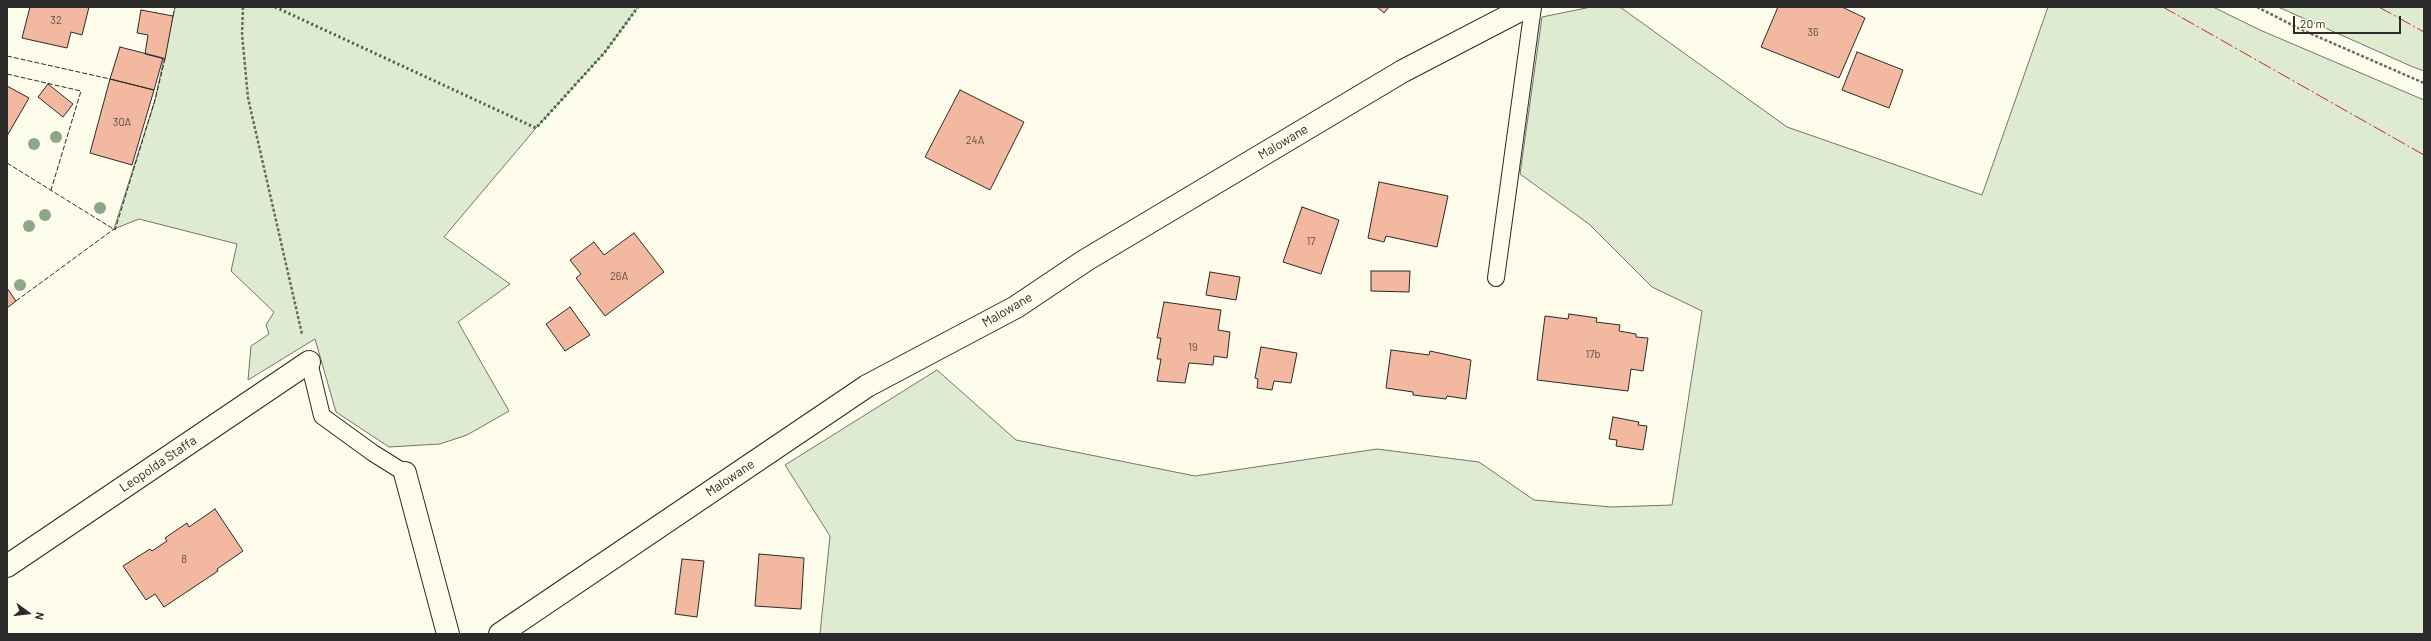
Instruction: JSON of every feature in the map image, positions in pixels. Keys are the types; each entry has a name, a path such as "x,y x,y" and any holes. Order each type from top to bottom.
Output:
{"street":[{"name":"Malowane","path":"500,634 867,386 1016,307 1086,260 1403,71 1526,7"},
{"name":"Leopolda Staffa","path":"7,566 309,362"},
{"path":"405,473 448,634"}],"lane":[{"path":"1496,278 1533,7"},
{"path":"309,362 322,416 373,453 405,473"}],"path":[{"path":"242,7 242,34 248,98 309,362"},
{"path":"2258,7 2300,29 2424,82"}],"green space":[{"path":"175,7 638,7 605,52 536,128 444,237 510,284 458,322 509,411 467,435 440,444 389,447 336,412 315,339 248,380 251,346 269,334 266,325 274,312 231,271 237,244 139,219 114,229 155,100"},
{"path":"1591,7 1620,7 1787,127 1982,195 2048,7 2213,7 2260,30 2424,100 2424,634 820,634 830,536 785,465 937,370 1016,440 1195,476 1377,449 1479,462 1534,500 1611,507 1672,505 1702,311 1652,287 1589,224 1520,174 1542,17"},
{"path":"2278,7 2424,7 2424,71 2413,67"}],"building":[{"path":"30,7 89,7 82,35 71,32 67,48 22,38"},
{"path":"1377,7 1389,7 1384,13"},
{"path":"1778,7 1842,7 1865,18 1839,78 1761,47"},
{"path":"141,10 173,16 165,59 145,54 148,35 137,33"},
{"path":"120,47 163,58 154,90 110,79"},
{"path":"1857,52 1903,70 1889,108 1842,90"},
{"path":"110,79 154,90 132,165 90,153"},
{"path":"48,84 73,104 63,117 38,97"},
{"path":"7,86 29,98 7,136"},
{"path":"960,90 1024,122 990,190 925,157"},
{"path":"1379,182 1448,196 1437,247 1386,236 1384,242 1368,238"},
{"path":"1302,207 1339,220 1321,274 1283,262"},
{"path":"634,233 664,272 605,316 576,278 581,274 570,260 594,242 604,255"},
{"path":"1371,271 1410,271 1409,292 1371,291"},
{"path":"1210,272 1240,277 1236,300 1206,295"},
{"path":"7,288 16,301 7,308"},
{"path":"1164,302 1221,310 1218,330 1230,332 1227,358 1214,356 1213,365 1189,363 1185,383 1157,381 1161,359 1157,359 1161,338 1157,338"},
{"path":"570,307 590,335 565,351 546,324"},
{"path":"1569,314 1597,318 1596,322 1620,325 1619,331 1636,334 1636,337 1648,338 1643,371 1631,369 1628,391 1537,380 1545,316 1568,319"},
{"path":"1261,347 1297,353 1291,383 1274,381 1272,390 1257,388 1258,379 1255,378"},
{"path":"1391,350 1429,355 1430,351 1471,360 1466,399 1447,396 1446,399 1413,395 1413,392 1386,388"},
{"path":"1613,417 1639,422 1638,425 1647,426 1643,450 1616,446 1617,440 1609,439"},
{"path":"215,509 243,551 217,569 218,571 164,607 155,594 146,600 123,566 150,549 152,551 167,541 165,538 187,523 189,527"},
{"path":"759,554 804,558 801,609 755,606"},
{"path":"682,559 704,561 697,617 675,614"}],"hedge":[{"path":"275,7 536,128 605,52 638,7"}],"fence":[{"path":"173,16 175,7"},
{"path":"7,56 110,79"},
{"path":"7,163 115,230 155,100 165,59"},
{"path":"7,74 81,91 51,190"},
{"path":"16,301 114,229"}],"power":[{"path":"2163,7 2424,155"},
{"path":"2379,7 2424,32"}]}
